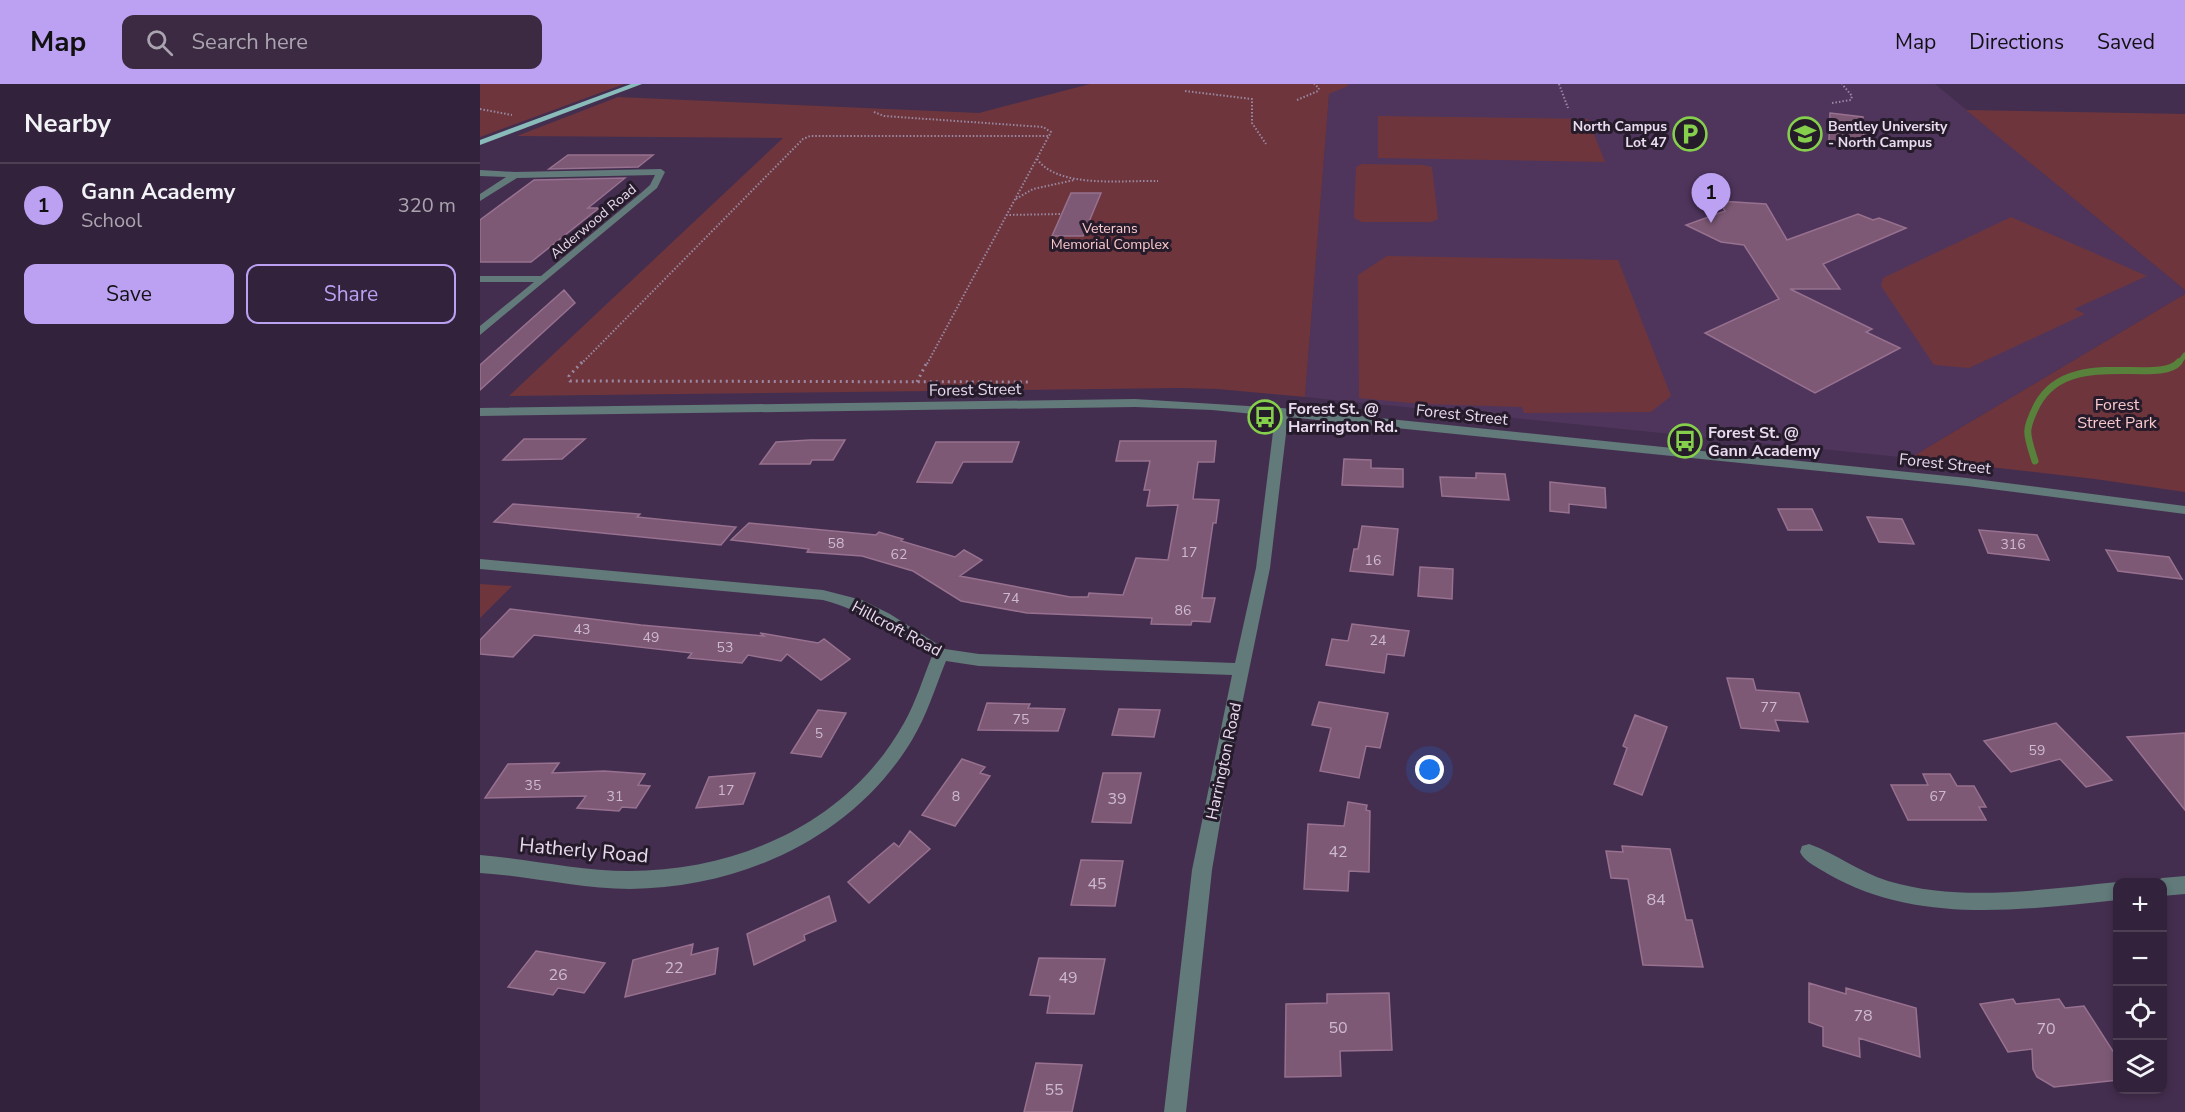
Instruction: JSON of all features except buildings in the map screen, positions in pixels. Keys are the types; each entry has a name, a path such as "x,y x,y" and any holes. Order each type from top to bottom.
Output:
{"main road":[{"path":"480,143 638,84"}],"street":[{"name":"Alderwood Road","path":"480,173 515,175 661,172 654,186 644,195 480,332"},
{"path":"480,198 515,175"},
{"path":"480,279 544,279"},
{"name":"Forest Street","path":"480,412 1162,403 1281,412 1967,482 2185,510"},
{"name":"Harrington Road","path":"1175,1112 1202,870 1222,758 1243,669 1268,535 1281,412"},
{"name":"Hillcroft Road","path":"480,564 823,595 857,604 885,618 941,654 979,660 1243,669"},
{"name":"Hatherly Road","path":"480,864 628,880 690,877 741,865 795,842 840,812 877,776 905,737 941,654"},
{"path":"1809,852 1857,879 1900,894 1968,903 2113,891"},
{"path":"2167,887 2185,885"}],"path":[{"path":"1297,100 1318,91 1320,88 1314,84"},
{"path":"1559,84 1568,108"},
{"path":"1832,104 1851,100 1852,96 1842,84"},
{"path":"1185,91 1252,99 1252,123 1266,144"},
{"path":"874,112 884,116 1043,127 1050,130 917,382"},
{"path":"1028,382 570,381 569,376 803,139 810,136 1048,136"},
{"path":"1037,158 1039,164 1053,174 1080,179 1158,181"},
{"path":"1014,201 1033,189 1080,179"},
{"path":"1006,215 1062,214"}],"shaded area":[{"path":"1348,84 1935,84 2185,290 2185,294 1910,458 1305,397 1329,93 1348,86"}],"green space":[{"path":"480,84 624,84 480,137"},
{"name":"Veterans Memorial Complex","path":"1090,84 1348,84 1329,94 1305,397 1181,388 509,396 783,138 517,136 618,97 979,113"},
{"path":"1966,110 2185,114 2185,290"},
{"path":"1378,116 1588,119 1605,162 1378,158"},
{"path":"1362,164 1432,167 1438,219 1431,222 1362,222 1354,218 1356,167"},
{"path":"2011,217 2147,276 2074,309 2085,314 1969,368 1934,365 1881,286 1883,278"},
{"path":"1387,256 1618,260 1671,396 1651,412 1524,413 1522,407 1422,404 1359,398 1358,275"},
{"name":"Forest Street Park","path":"2185,294 2185,492 2095,479 1910,458"},
{"path":"480,584 512,586 480,618"}],"waterway":[{"path":"2178,364 2185,355"},
{"path":"2035,461 2028,438 2028,427 2037,405 2051,387 2069,377 2090,372 2153,371 2168,368 2179,362"}],"place":[{"name":"North Campus Lot 47","path":"1690,134"},
{"name":"Bentley University - North Campus","path":"1805,134"},
{"name":"Gann Academy","path":"1711,223"},
{"name":"Forest St. @ Harrington Rd.","path":"1265,417"},
{"name":"Forest St. @ Gann Academy","path":"1685,441"}]}
